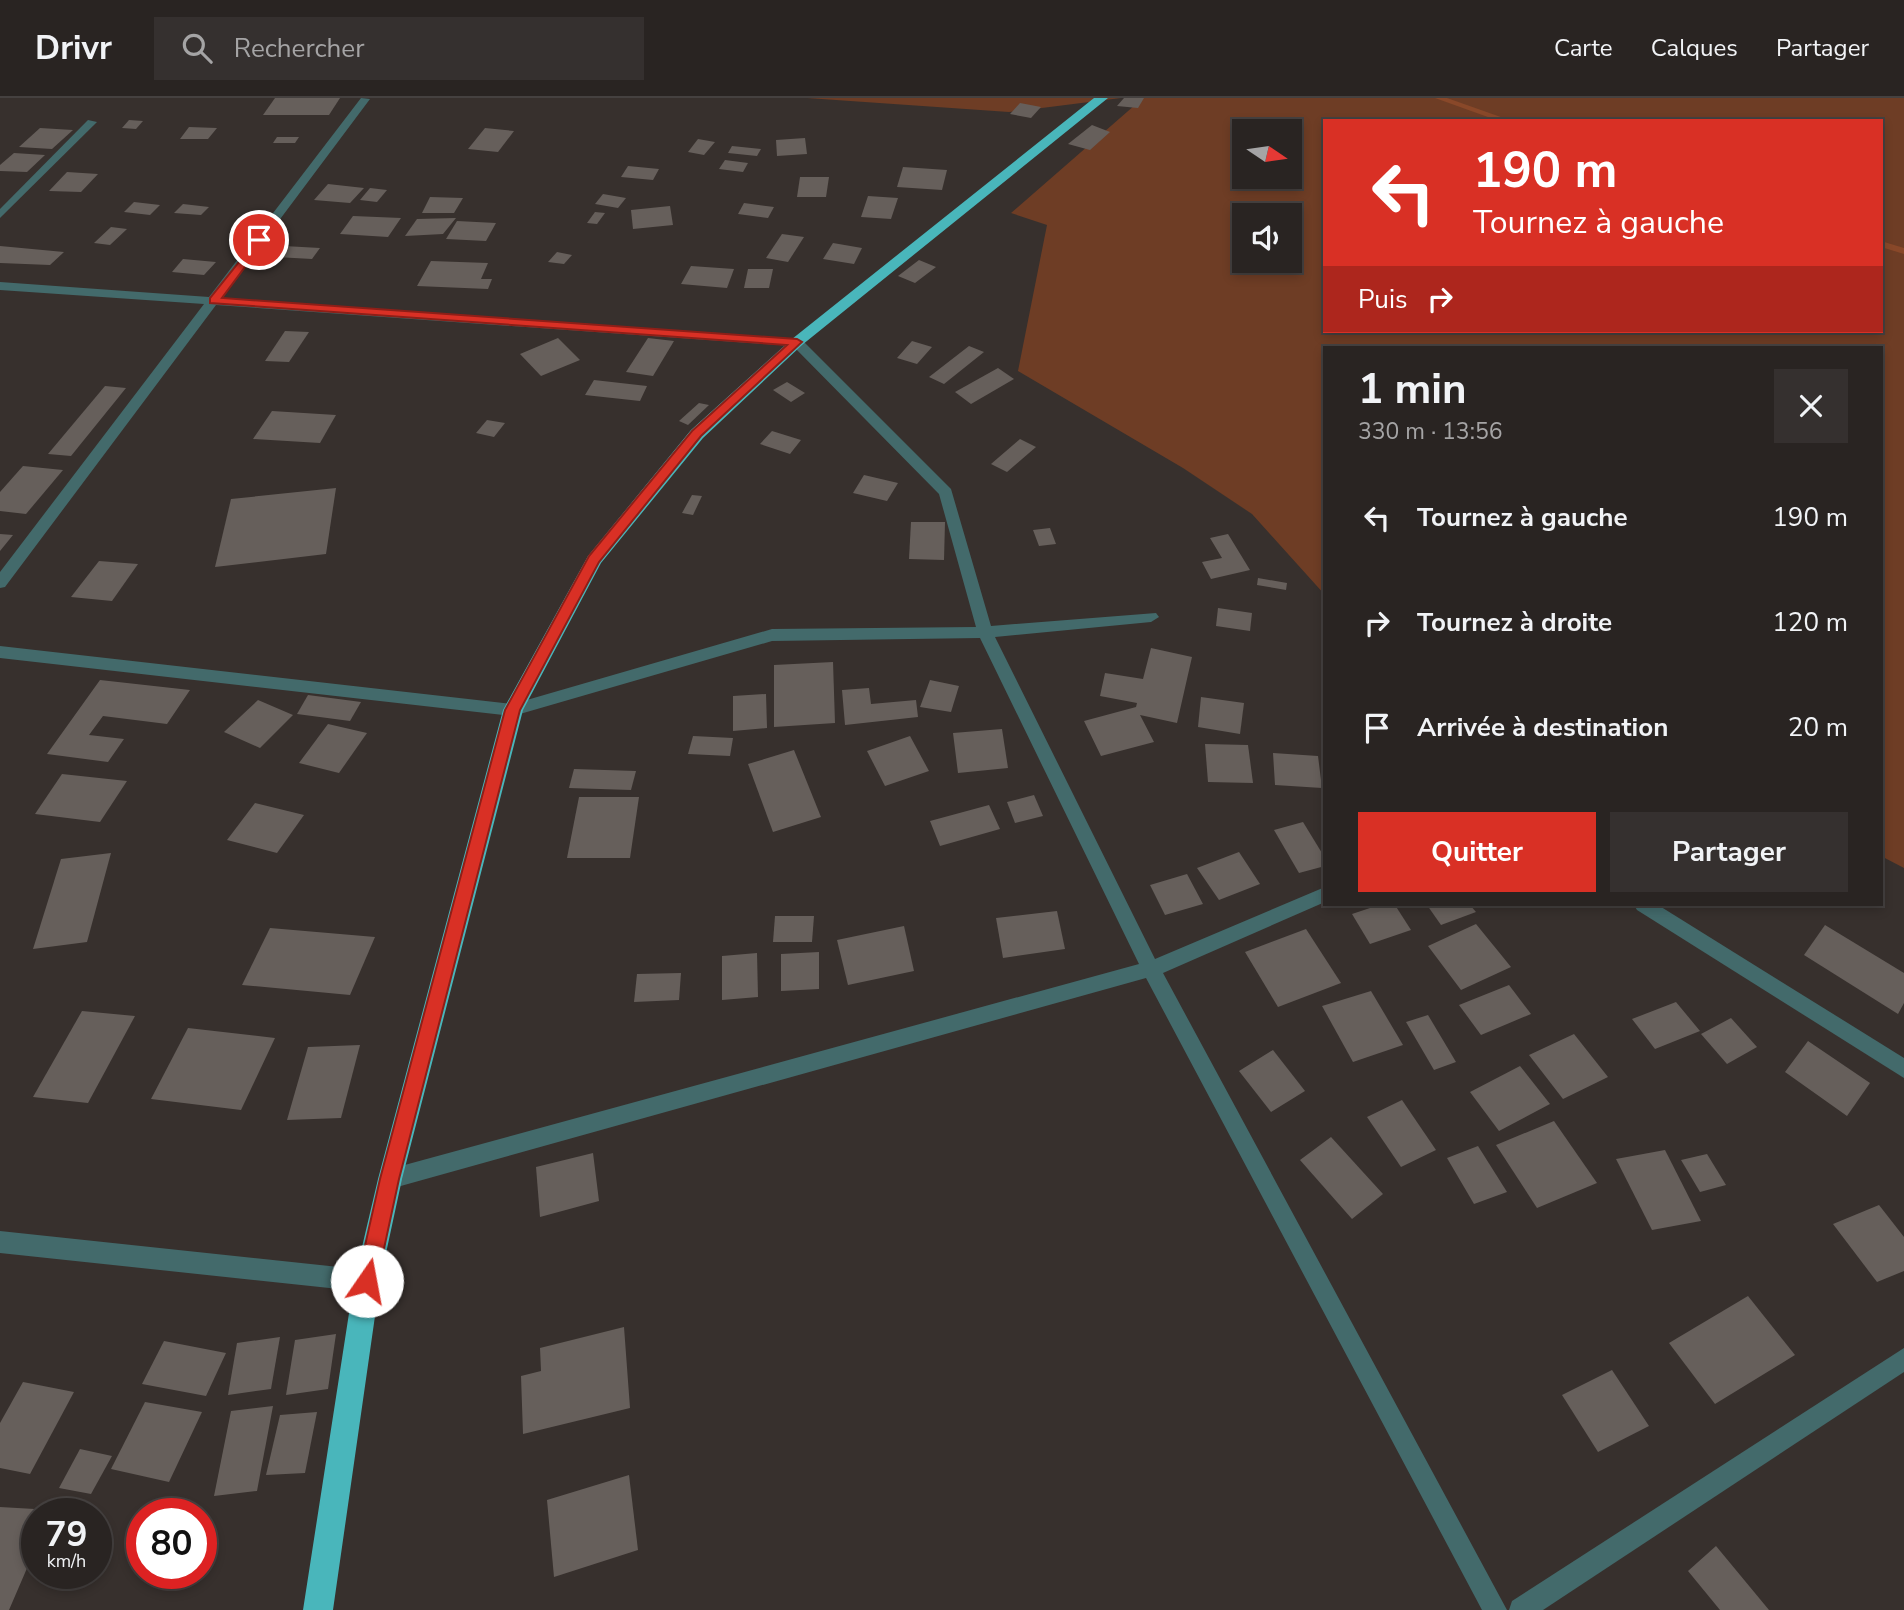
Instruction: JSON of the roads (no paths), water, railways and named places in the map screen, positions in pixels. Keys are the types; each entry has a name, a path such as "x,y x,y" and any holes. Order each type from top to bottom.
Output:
{"highway":[{"path":"318,1610 367,1281 390,1179 513,710 594,560 696,434 797,342 1102,98"}],"street":[{"path":"0,583 365,99"},
{"path":"0,215 92,122"},
{"path":"0,285 797,342 946,492 985,632 1151,969 1495,1610"},
{"path":"0,652 513,710 772,635 985,632 1151,617"},
{"path":"390,1179 1151,969 1323,895"},
{"path":"1645,906 1904,1069"},
{"path":"0,1242 367,1281"},
{"path":"1521,1610 1904,1359"}],"waterway":[{"path":"1439,98 1502,119"},
{"path":"1883,245 1904,251"}]}
